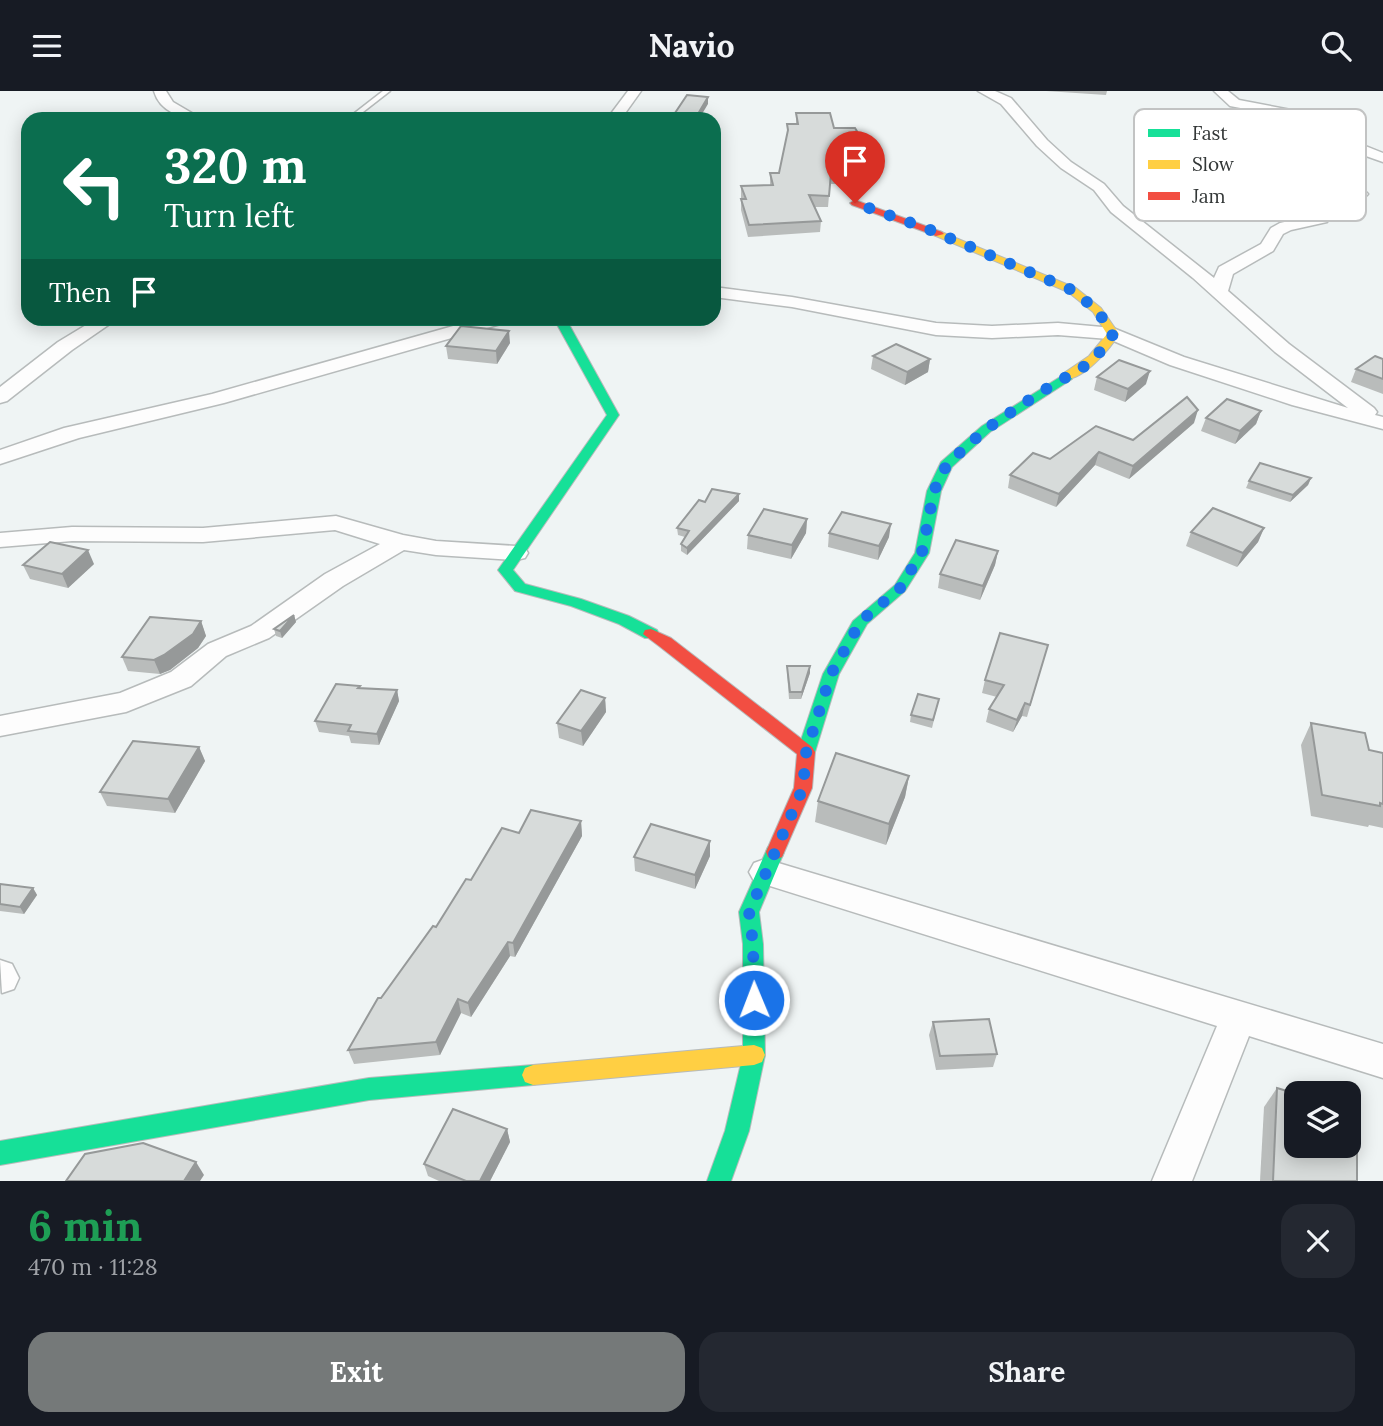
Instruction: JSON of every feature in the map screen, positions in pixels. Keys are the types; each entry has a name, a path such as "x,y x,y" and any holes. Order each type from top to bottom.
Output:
{"street":[{"path":"160,91 166,104 181,112"},
{"path":"619,112 635,91"},
{"path":"985,91 1006,101 1042,143 1066,165 1099,187 1117,209 1315,375 1382,423"},
{"path":"1220,91 1235,103 1266,109"},
{"path":"1366,152 1383,158"},
{"path":"855,203 928,229 1072,290 1097,310 1113,334"},
{"path":"1219,293 1225,271 1266,247 1277,231 1286,226 1311,221"},
{"path":"721,293 792,302 950,331 992,333 1058,329 1113,334 1177,361 1299,401 1382,423"},
{"path":"0,397 65,346 97,326"},
{"path":"0,457 72,433 217,399 472,326"},
{"path":"564,326 613,415 505,570 520,588 576,601 624,620 665,642 806,753"},
{"path":"719,1181 737,1131 754,1055 753,944 749,912 803,788 806,753 831,674 861,621 900,588 922,552 934,491 947,464 986,429 1085,366 1107,345 1113,334"},
{"path":"0,540 72,534 203,535 335,523 400,542 436,548 516,553"},
{"path":"0,726 126,702 181,679 217,650 260,632 334,580 400,542"},
{"path":"765,872 1383,1062"},
{"path":"1172,1181 1238,1017"},
{"path":"0,1153 369,1089 754,1055"}],"lane":[{"path":"359,112 387,91"}],"building":[{"path":"687,95 708,97 699,112 676,112"},
{"path":"796,113 830,113 834,128 855,128 878,166 863,166 864,173 831,173 829,196 809,195 821,221 749,225 741,199 746,199 741,186 773,185 770,173 779,173 787,124 798,124"},
{"path":"461,326 509,331 496,351 446,346"},
{"path":"896,344 930,359 907,372 873,356"},
{"path":"1375,356 1383,359 1383,379 1356,369"},
{"path":"1119,360 1150,371 1128,389 1097,377"},
{"path":"1187,397 1198,410 1133,466 1099,452 1059,494 1010,475 1033,453 1050,459 1096,426 1133,440"},
{"path":"1227,399 1261,411 1240,431 1206,418"},
{"path":"1260,463 1311,478 1293,495 1249,481"},
{"path":"712,489 739,494 687,548 681,544 689,531 677,528 699,500 705,502"},
{"path":"1213,508 1264,528 1243,553 1191,532"},
{"path":"764,509 807,519 792,545 748,535"},
{"path":"842,512 891,524 879,546 829,533"},
{"path":"956,540 998,551 983,586 940,574"},
{"path":"50,542 88,550 62,574 23,565"},
{"path":"294,615 280,631 274,629"},
{"path":"150,617 201,621 193,634 154,660 122,657"},
{"path":"1000,633 1048,645 1030,705 1025,703 1017,720 989,709 1004,685 985,680"},
{"path":"787,666 810,666 802,692 790,692"},
{"path":"336,684 397,690 377,734 348,731 351,725 315,721"},
{"path":"581,690 605,698 581,731 557,723"},
{"path":"918,694 939,699 933,720 911,715"},
{"path":"1311,723 1365,733 1369,750 1383,753 1383,804 1380,803 1380,806 1322,795"},
{"path":"133,741 199,747 168,799 100,792"},
{"path":"836,753 909,776 889,824 818,801"},
{"path":"531,810 581,821 513,943 508,942 468,1003 458,999 436,1042 348,1050 378,998 381,998 433,926 436,927 466,879 471,880 502,828 519,833"},
{"path":"651,824 710,841 695,875 634,857"},
{"path":"0,884 33,888 20,907 0,904"},
{"path":"989,1019 997,1054 940,1056 933,1022"},
{"path":"1277,1088 1284,1090 1284,1158 1357,1158 1357,1181 1273,1181"},
{"path":"453,1109 507,1129 480,1181 466,1181 424,1164"},
{"path":"143,1143 196,1162 184,1181 66,1181 85,1154"}],"traffic: fast":[{"path":"564,326 613,415 505,570 520,588 576,602 624,620 651,634"},
{"path":"806,752 831,674 861,621 900,588 922,553 934,491 946,465 986,429 1068,376"},
{"path":"719,1181 737,1131 754,1055 753,944 749,912 775,852"},
{"path":"0,1153 369,1089 533,1075"}],"traffic: slow":[{"path":"939,234 1072,290 1097,310 1113,334 1094,358 1068,376"},
{"path":"533,1075 754,1055"}],"traffic: jam":[{"path":"855,203 939,234"},
{"path":"651,634 665,642 806,752 803,788 775,852"}],"route":[{"path":"754,1000 753,944 749,912 803,788 806,753 831,674 861,621 900,588 922,552 934,491 947,464 986,429 1085,366 1107,345 1113,334 1090,302 1072,290 928,229 855,203"}]}
